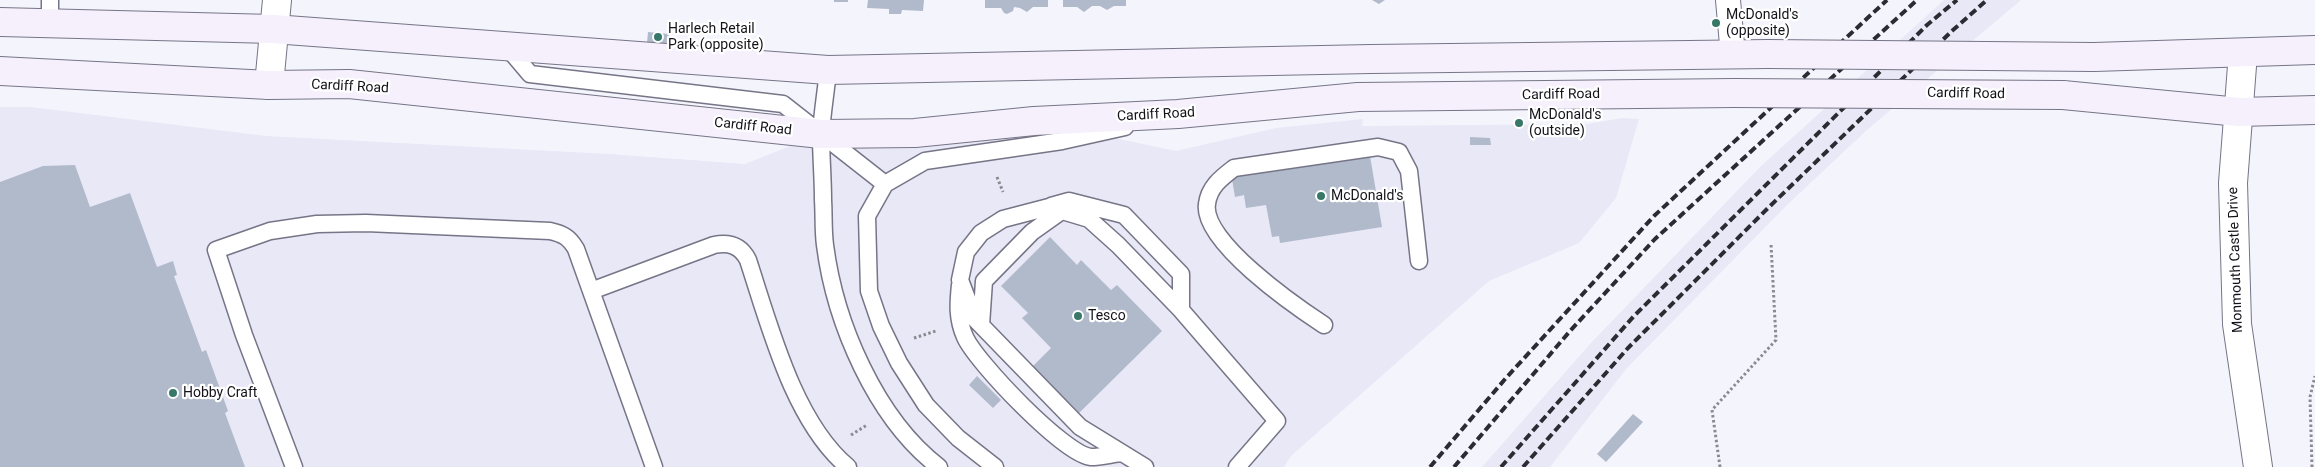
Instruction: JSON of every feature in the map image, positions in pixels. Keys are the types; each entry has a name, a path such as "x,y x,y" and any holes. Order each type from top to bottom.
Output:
{"main road":[{"path":"0,22 50,12 508,48 828,70 1371,59 1733,56 1768,54 2094,58 2315,50"},
{"name":"Cardiff Road","path":"0,71 269,85 348,84 821,134 915,132 1034,122 1178,114 1358,97 1734,93 2063,95 2238,112 2315,110"}],"street":[{"path":"269,85 277,0"},
{"path":"1728,0 1733,56"},
{"name":"Monmouth Castle Drive","path":"2243,53 2233,182 2237,324 2258,467"}],"lane":[{"path":"508,48 530,74 783,104 885,184"},
{"path":"828,70 821,134 824,245 833,285 845,325 866,377 888,413 926,457 939,467"},
{"path":"995,467 958,438 926,405 880,326 869,291 867,216 885,184 925,161 1062,141 1178,114"},
{"path":"1324,325 1266,282 1227,248 1212,225 1206,205 1215,183 1234,168 1378,147 1399,152 1409,171 1419,261"},
{"path":"980,325 984,280 1056,209 1069,201 1124,215 1181,274 1181,310"},
{"path":"1122,453 1090,457 1064,444 987,367 965,338 957,313 960,280 966,252 981,233 1003,219 1056,209 1089,220 1118,245 1181,310 1277,421 1237,467"},
{"path":"294,467 244,335 216,250 270,231 317,224 366,223 562,233 570,240 591,291 654,467"},
{"path":"591,291 714,245 725,243 736,246 744,252 748,260 793,388 816,433 848,467"},
{"path":"960,280 975,319 1080,427 1145,467"}],"path":[{"path":"988,152 1012,216"},
{"path":"1720,467 1712,410 1776,340 1771,244"},
{"path":"891,346 961,323"},
{"path":"2312,467 2310,397 2315,376"},
{"path":"829,448 888,413"}],"shaded area":[{"path":"1944,0 2021,0 1868,129 1787,205 1627,368 1550,467 1482,467 1590,344 1760,167"},
{"path":"0,107 31,107 266,136 609,154 745,164 821,134 1034,121 1176,151 1276,128 1363,119 1362,126 1587,124 1622,118 1639,119 1616,198 1579,243 1489,281 1291,456 1284,467 0,467"}],"building":[{"path":"834,0 848,0 848,2 834,2"},
{"path":"868,0 924,0 923,11 902,10 901,14 889,14 889,9 867,8"},
{"path":"985,0 1048,0 1048,7 1033,7 1027,12 1014,7 1013,11 1007,14 1001,8 985,8"},
{"path":"1063,0 1126,0 1126,6 1114,6 1107,10 1100,6 1092,6 1084,12 1077,7 1063,7"},
{"path":"1372,0 1385,0 1379,4"},
{"path":"648,32 669,34 668,45 647,43"},
{"path":"1470,137 1490,138 1491,145 1470,145"},
{"path":"1369,150 1382,227 1280,243 1279,236 1272,237 1266,205 1246,208 1244,195 1235,197 1231,173"},
{"path":"75,165 90,207 130,193 157,267 173,261 177,275 174,276 202,352 206,350 228,411 225,413 245,467 0,467 0,182 43,166"},
{"path":"1050,237 1077,265 1081,260 1111,290 1117,285 1162,331 1079,413 1033,366 1051,348 1022,318 1028,313 1001,286"},
{"path":"977,376 1001,400 993,408 969,385"},
{"path":"1633,414 1643,422 1606,462 1597,454"}],"railway":[{"path":"1430,467 1506,378 1654,216 1887,0"},
{"path":"1454,467 1570,331 1655,239 1917,0"},
{"path":"1501,467 1634,316 1927,25 1957,0"},
{"path":"1523,467 1628,348 1769,207 1953,30 1987,0"}],"place":[{"name":"McDonald's (opposite)","path":"1716,23"},
{"name":"Harlech Retail Park (opposite)","path":"658,37"},
{"name":"McDonald's (outside)","path":"1519,123"},
{"name":"McDonald's","path":"1321,196"},
{"name":"Tesco","path":"1078,316"},
{"name":"Hobby Craft","path":"173,393"}]}
